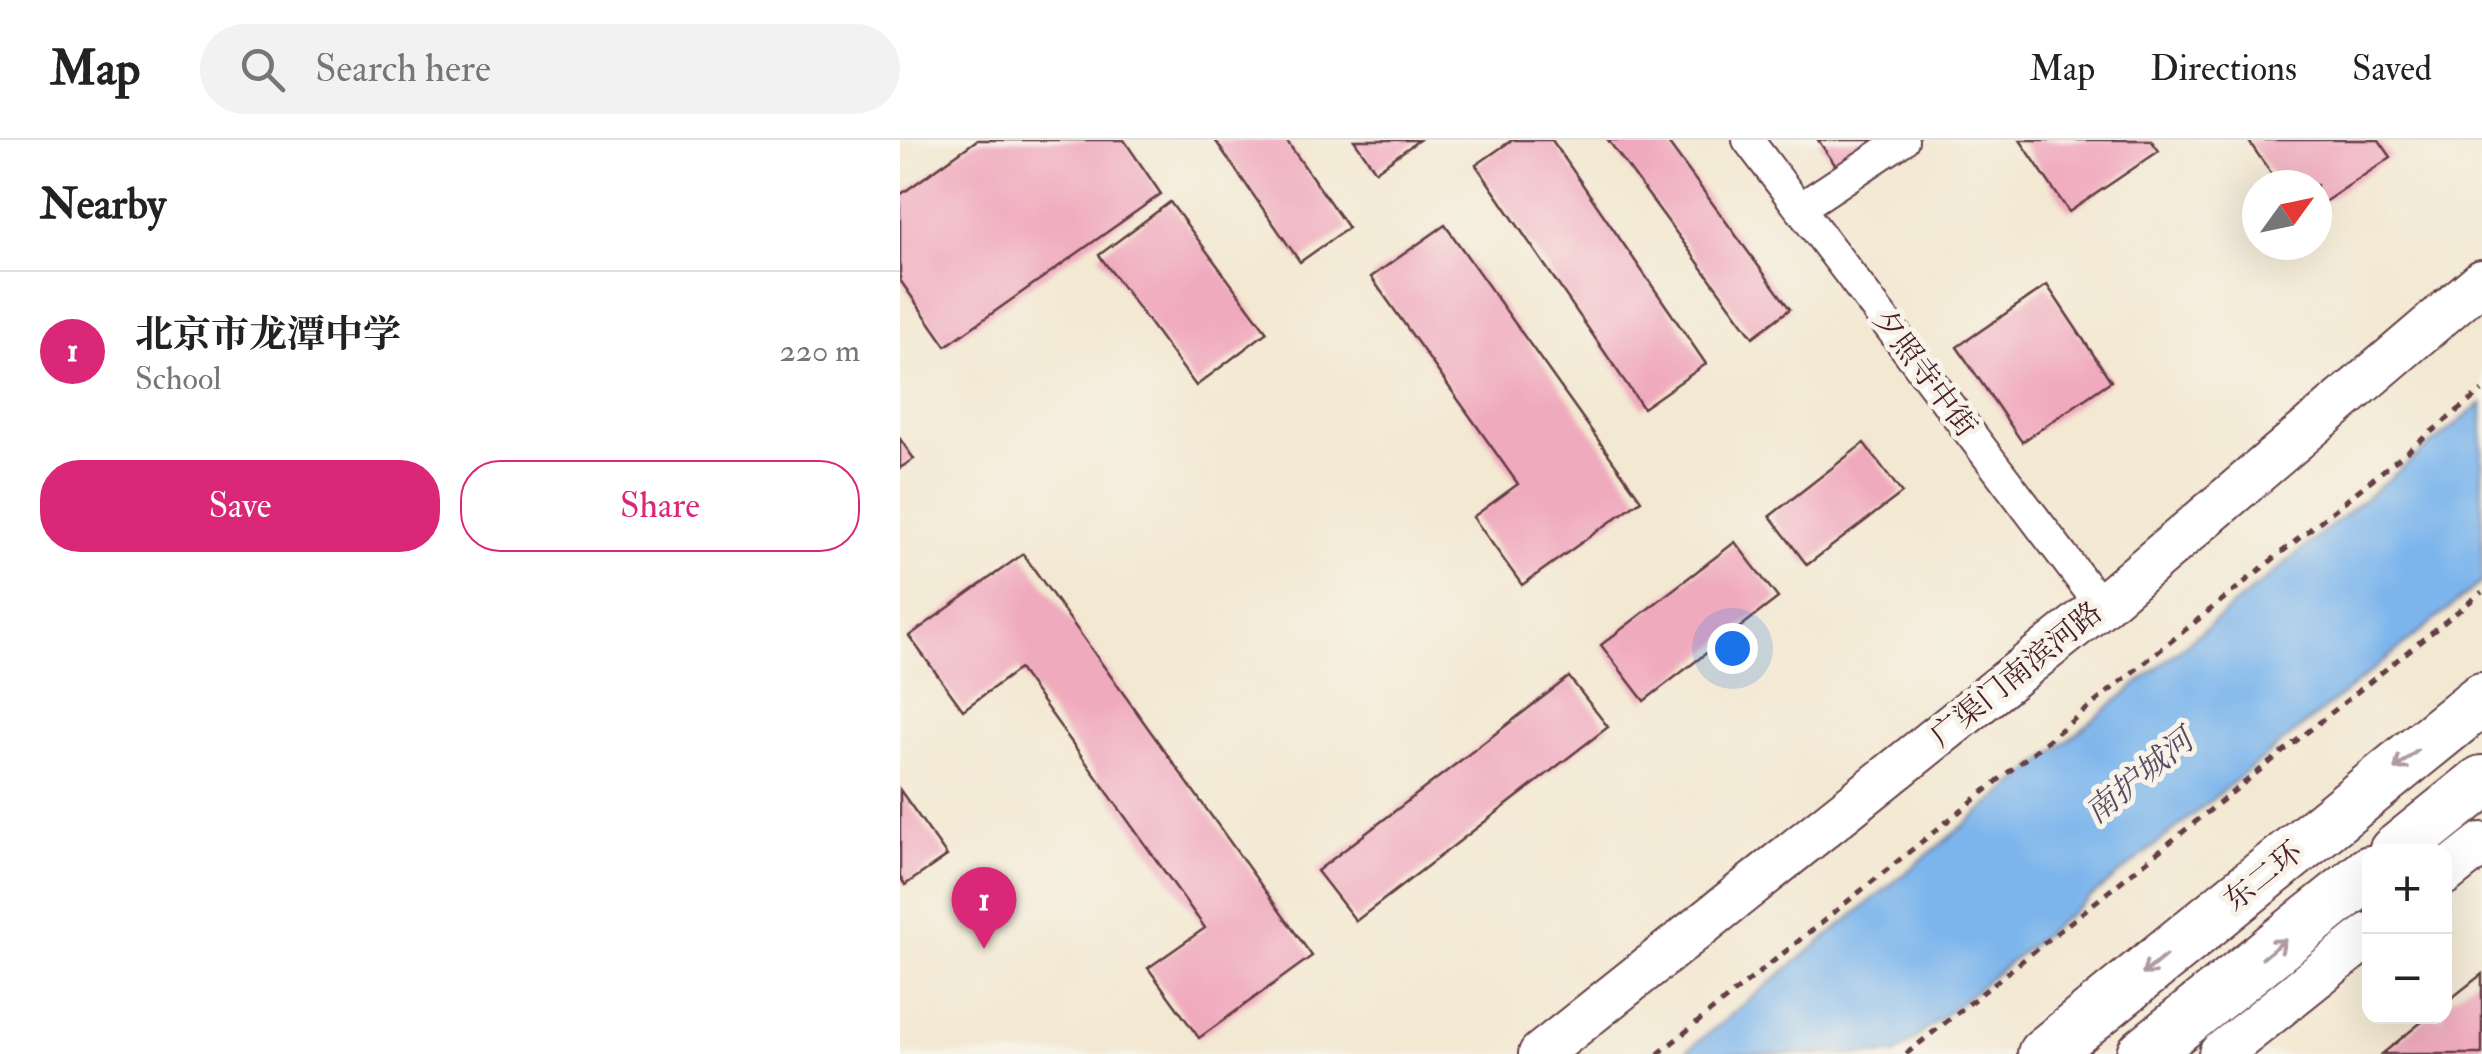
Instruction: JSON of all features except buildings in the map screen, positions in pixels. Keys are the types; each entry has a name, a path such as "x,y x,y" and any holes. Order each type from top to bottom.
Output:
{"highway":[{"name":"东二环","path":"2044,1054 2482,698"},
{"path":"2405,844 2482,782"},
{"path":"2144,1054 2362,878"}],"street":[{"name":"夕照寺中街","path":"1748,140 2101,606"},
{"path":"1800,208 1904,140"},
{"name":"广渠门南滨河路","path":"1540,1054 2101,606 2482,281"},
{"path":"2452,868 2482,844"},
{"path":"2220,1054 2362,940"}],"path":[{"path":"1658,1054 2482,391"},
{"path":"1906,1054 2482,592"}],"water":[{"name":"南护城河","path":"2482,403 2482,582 1896,1054 1683,1054"}],"place":[{"name":"北京市龙潭中学","path":"984,949"}]}
